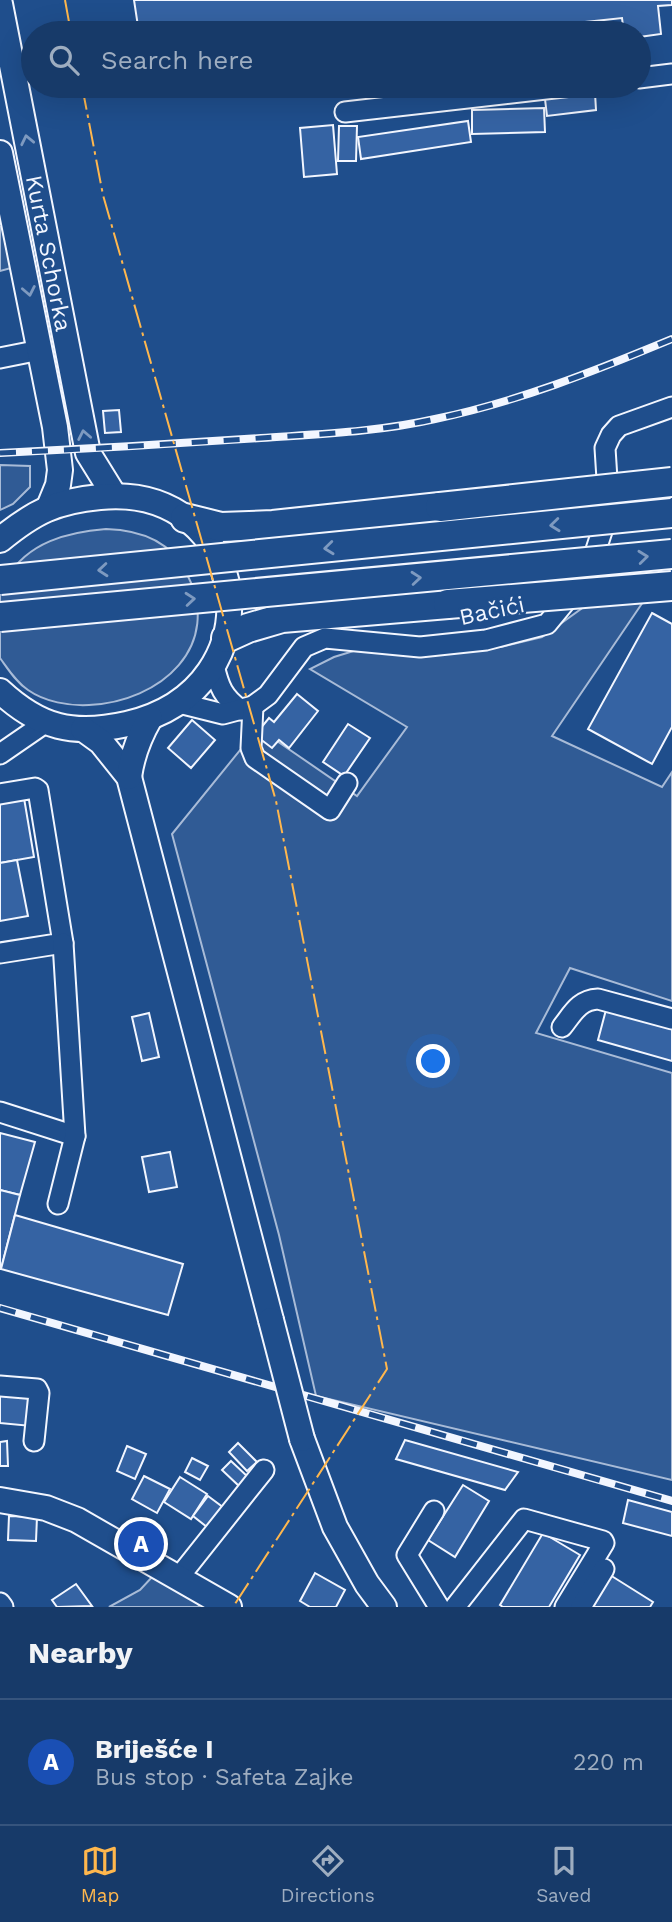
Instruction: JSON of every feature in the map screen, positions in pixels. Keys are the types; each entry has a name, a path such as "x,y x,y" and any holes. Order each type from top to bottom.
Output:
{"highway":[{"path":"185,518 221,527 273,525 672,482"},
{"path":"0,580 672,513"},
{"path":"0,617 672,554"},
{"path":"226,638 282,618 672,586"}],"main road":[{"name":"Kurta Schorka","path":"0,4 88,453 114,495"},
{"name":"Kurta Schorka","path":"0,153 4,185 55,427 60,470 58,485 49,506"},
{"path":"0,540 49,506 83,498 114,495 138,498 164,506 185,518 205,536 220,560 228,585 230,613 226,638 214,665 179,703 150,718 113,727 83,729 46,723 29,715 0,691"},
{"path":"150,718 139,736 129,777 302,1438 335,1527 367,1584 384,1607"},
{"path":"83,729 101,742 129,777"},
{"path":"0,1500 46,1508 76,1520 229,1607"}],"street":[{"path":"651,77 672,74"},
{"path":"345,112 467,98"},
{"path":"0,358 40,350"},
{"name":"Bačići","path":"247,708 268,695 304,647 325,638 420,647 486,640 547,624 588,574 609,510 605,448 611,435 619,426 672,407"},
{"path":"214,665 218,682 227,700 247,708"},
{"path":"179,703 223,714 247,708"},
{"path":"247,708 251,748 255,758 330,810 347,783"},
{"path":"0,754 46,723"},
{"path":"0,794 35,788 38,790 63,943 75,1136 58,1204"},
{"path":"0,953 63,943"},
{"path":"562,1027 581,1002 598,999 672,1020"},
{"path":"0,1112 75,1136"},
{"path":"0,1386 37,1389 39,1393 34,1441"},
{"path":"179,1577 264,1470"},
{"path":"434,1511 407,1555 439,1607"},
{"path":"455,1607 524,1519 603,1541 604,1544 565,1607"},
{"path":"581,1607 616,1549"}],"shaded area":[{"path":"0,227 11,268 0,271"},
{"path":"0,465 30,466 30,487 13,504 0,510"},
{"path":"106,529 131,532 153,539 172,552 179,561 196,599 197,624 191,646 179,665 161,681 140,693 89,705 49,700 24,687 0,658 0,590 16,566 38,547 64,536"},
{"path":"643,602 552,736 662,787 672,772 672,1001 570,968 536,1033 672,1073 672,1480 316,1396 279,1235 172,834 258,728 357,796 407,727 310,669 334,657 360,649 501,647 542,637 588,604"},
{"path":"153,1576 198,1601 199,1607 109,1607 140,1590"}],"building":[{"path":"134,0 672,0 672,5 658,6 661,34 651,35 651,21 622,21 622,18 595,21 137,21"},
{"path":"595,98 596,110 547,116 545,99"},
{"path":"544,108 545,132 472,134 472,110"},
{"path":"468,121 471,142 361,159 358,137"},
{"path":"333,125 337,174 304,177 300,128"},
{"path":"339,126 357,126 356,161 338,161"},
{"path":"119,410 121,432 105,433 103,411"},
{"path":"652,613 672,624 672,727 652,764 588,729"},
{"path":"297,694 318,711 289,748 279,740 272,748 255,735 269,718 274,722"},
{"path":"192,720 215,740 191,768 168,748"},
{"path":"348,724 370,738 344,776 323,762"},
{"path":"24,798 34,857 0,863 0,803"},
{"path":"17,860 28,916 0,921 0,863"},
{"path":"607,1006 672,1024 672,1061 598,1040"},
{"path":"149,1013 159,1057 142,1061 132,1017"},
{"path":"0,1133 35,1142 20,1195 0,1190"},
{"path":"170,1152 177,1187 149,1192 142,1157"},
{"path":"0,1190 20,1195 1,1269 0,1269"},
{"path":"15,1215 183,1264 168,1315 1,1269"},
{"path":"0,1392 33,1395 31,1426 0,1423"},
{"path":"405,1440 518,1472 505,1490 396,1459"},
{"path":"7,1441 8,1466 0,1466 0,1442"},
{"path":"238,1443 257,1462 247,1471 229,1452"},
{"path":"127,1446 146,1454 135,1479 117,1471"},
{"path":"192,1458 208,1466 200,1480 185,1472"},
{"path":"231,1461 248,1477 239,1486 222,1470"},
{"path":"144,1476 170,1489 157,1513 132,1499"},
{"path":"180,1477 207,1494 191,1519 164,1502"},
{"path":"463,1485 489,1501 455,1557 428,1540"},
{"path":"208,1496 228,1511 212,1531 193,1516"},
{"path":"628,1500 672,1512 672,1536 623,1523"},
{"path":"9,1516 37,1517 36,1541 8,1540"},
{"path":"543,1533 580,1555 549,1607 503,1607 500,1605"},
{"path":"315,1573 345,1590 336,1607 310,1607 300,1601"},
{"path":"610,1575 653,1602 650,1607 590,1607"},
{"path":"76,1584 92,1606 57,1607 52,1600"}],"railway":[{"path":"0,453 326,434 413,423 526,395 672,339"},
{"path":"0,1308 672,1501"}],"power":[{"path":"65,0 69,21"},
{"path":"84,98 103,195 276,801 387,1369 233,1607"}],"place":[{"name":"Briješće I","path":"141,1544"}]}
